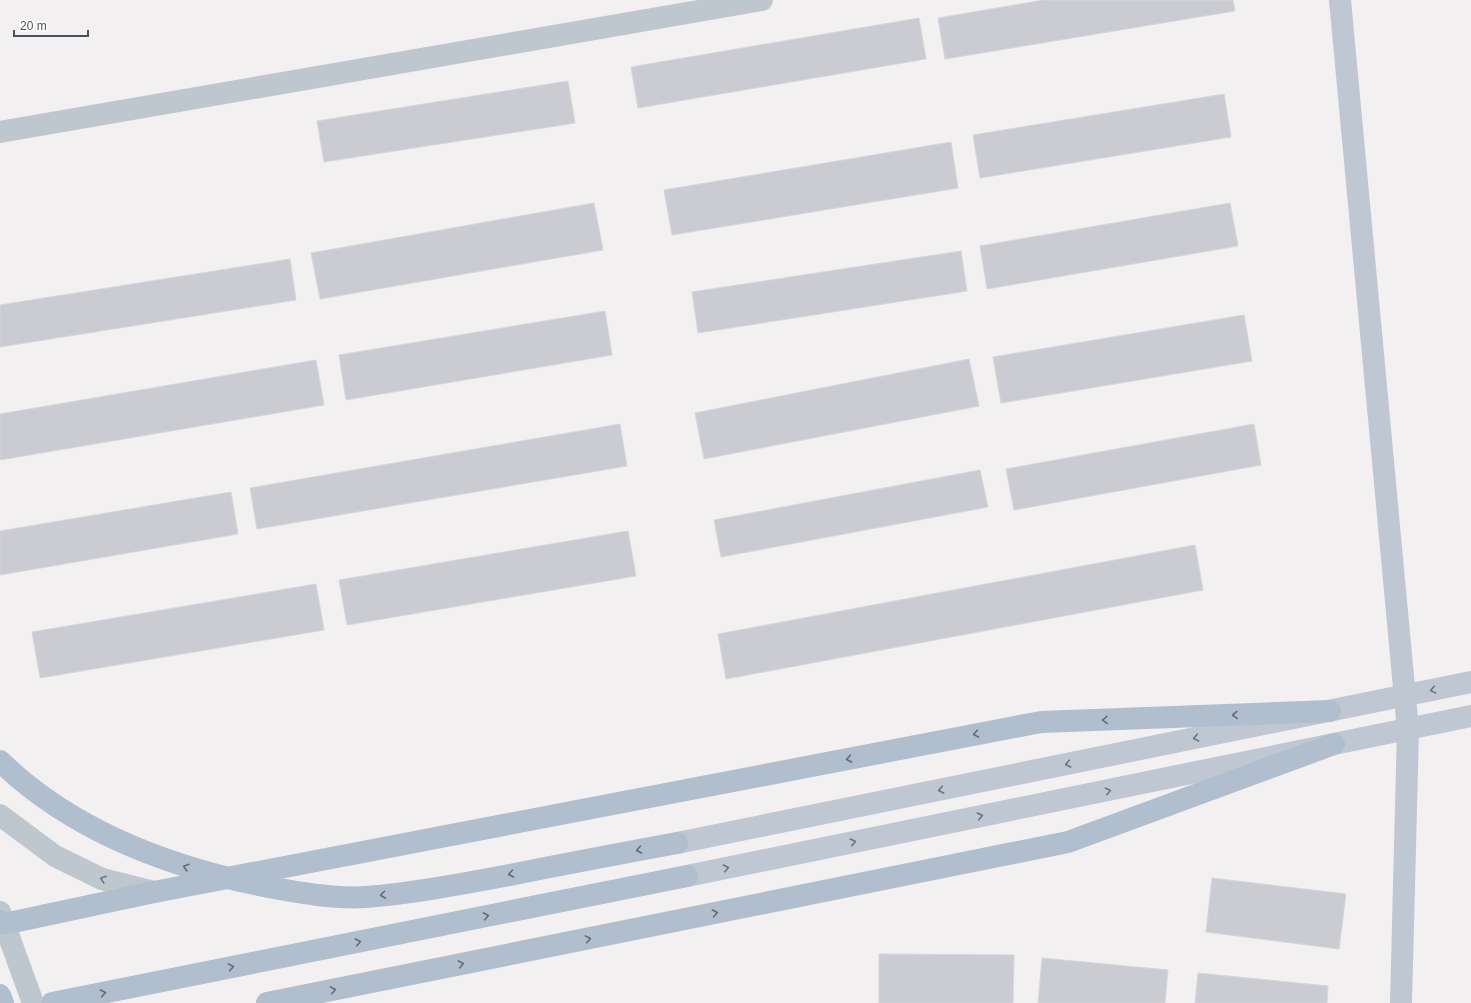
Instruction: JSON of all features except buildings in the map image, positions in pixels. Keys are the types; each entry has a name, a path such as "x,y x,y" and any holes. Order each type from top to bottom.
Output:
{"main road":[{"path":"1340,0 1408,730 1401,1003"},
{"path":"0,760 61,810 122,841 185,867 243,882 309,894 364,897 442,888 677,843 1471,682"},
{"path":"1,919 154,892 1041,722 1330,711"},
{"path":"52,1003 688,876 1471,716"},
{"path":"267,1003 299,999 1068,842 1334,744"},
{"path":"0,994 3,1003"}],"street":[{"path":"0,132 762,0"},
{"path":"0,815 55,856 102,880 154,892"},
{"path":"1,919 34,1003"}]}
